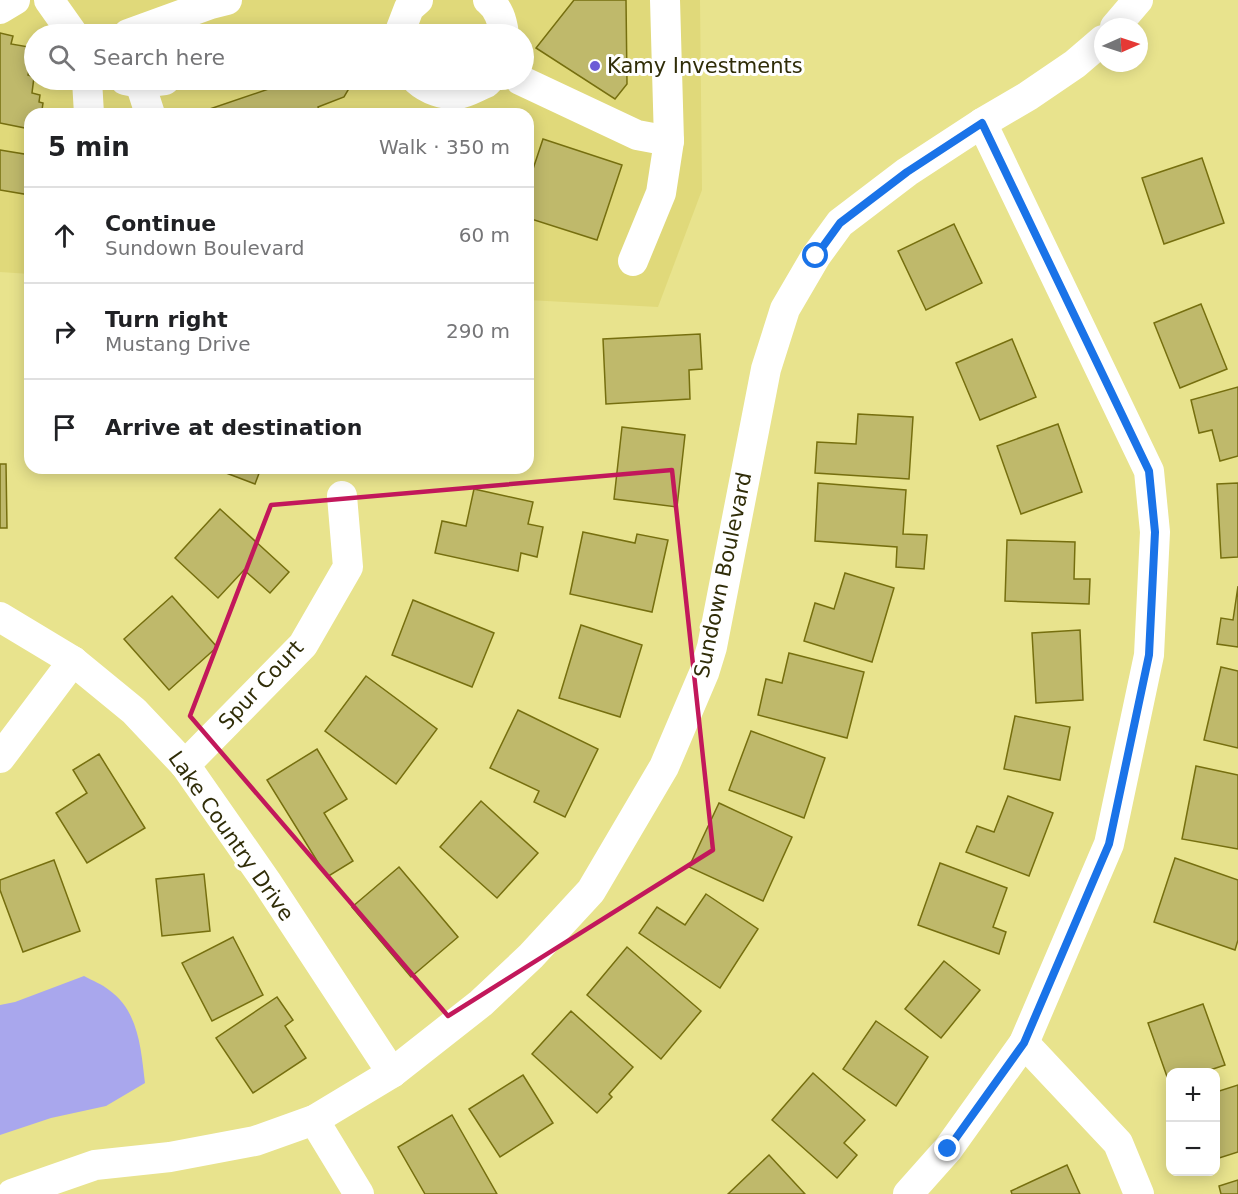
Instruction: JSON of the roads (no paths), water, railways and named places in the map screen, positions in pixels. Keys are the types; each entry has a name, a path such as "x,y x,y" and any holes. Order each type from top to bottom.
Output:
{"street":[{"path":"0,9 15,0"},
{"path":"49,0 66,24"},
{"path":"403,24 409,8 418,0"},
{"path":"633,261 661,193 669,141 665,0"},
{"path":"1123,18 1138,0"},
{"path":"155,24 216,1"},
{"path":"493,2 502,24"},
{"name":"Sundown Boulevard","path":"12,1194 95,1165 170,1157 255,1141 314,1120 392,1073 481,1003 531,956 591,891 664,767 704,674 712,647 766,369 785,309 816,256 840,223 907,172 1028,96 1075,64 1094,48"},
{"path":"534,87 637,135 669,141"},
{"path":"87,90 88,108"},
{"path":"146,90 149,108"},
{"path":"428,90 441,104 469,90"},
{"path":"908,1194 948,1149 1024,1043 1109,844 1149,655 1155,532 1149,471 982,123"},
{"name":"Spur Court","path":"185,765 303,645 348,567 342,496"},
{"name":"Lake Country Drive","path":"0,617 73,661 134,711 185,765 266,881 392,1073"},
{"path":"0,758 73,661"},
{"path":"1024,1043 1118,1143 1139,1194"},
{"path":"314,1120 359,1194"}],"water":[{"path":"84,976 106,988 127,1009 137,1032 145,1083 106,1106 51,1118 0,1135 0,1005 15,1002"}],"place":[{"name":"Kamy Investments","path":"595,66"}]}
